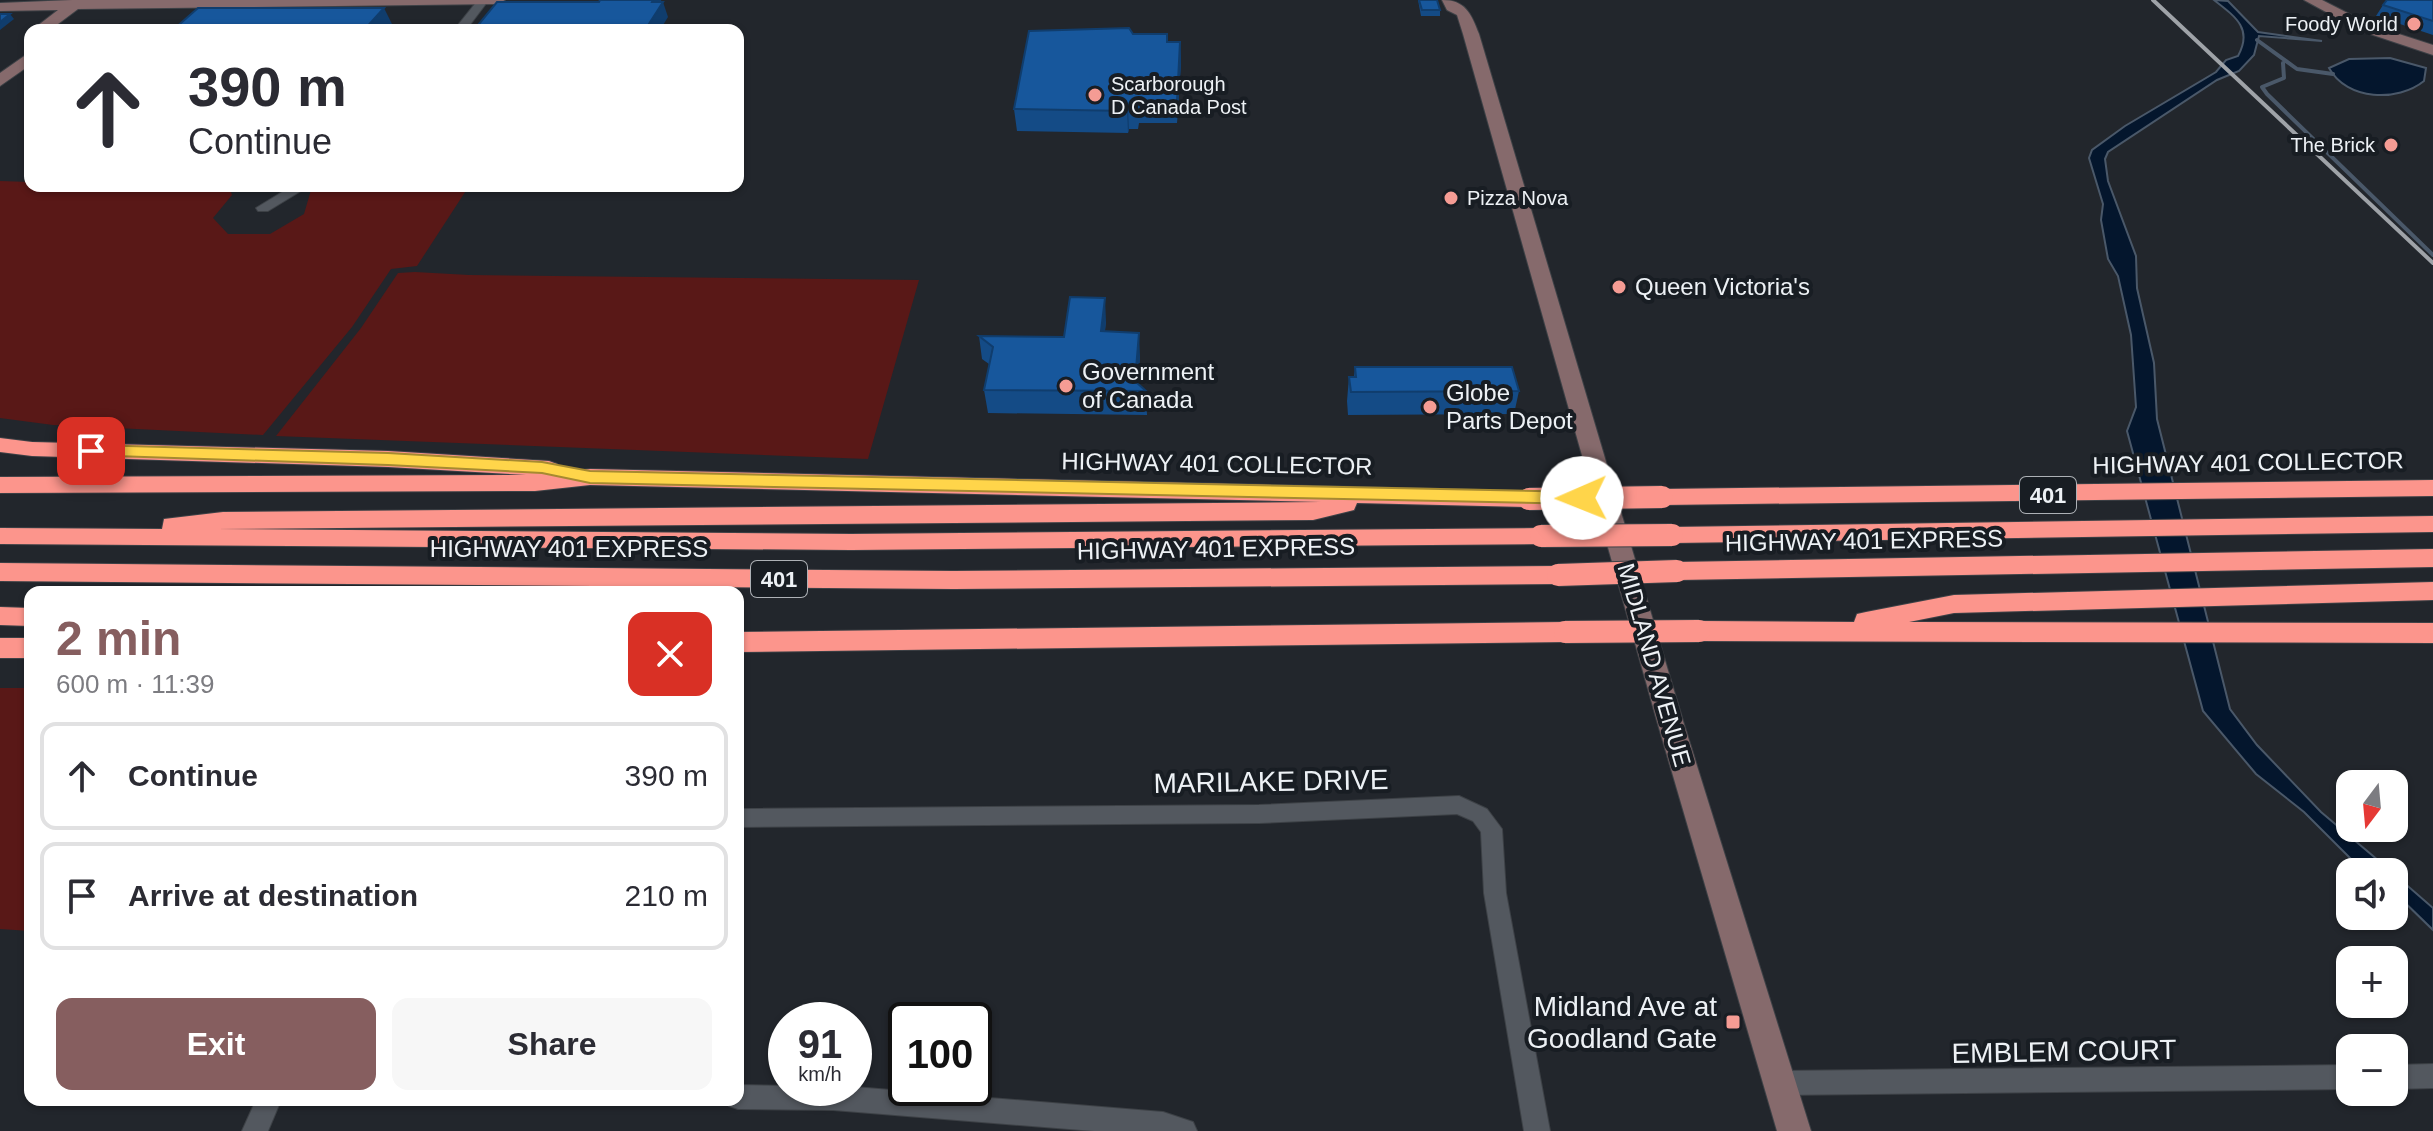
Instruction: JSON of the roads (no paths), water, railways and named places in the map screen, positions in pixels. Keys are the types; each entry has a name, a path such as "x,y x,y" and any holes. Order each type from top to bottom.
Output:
{"highway":[{"path":"0,445 32,449 388,459 542,468 590,477"},
{"path":"0,452 32,449"},
{"name":"HIGHWAY 401 COLLECTOR","path":"0,485 535,483 590,477 1529,499 2433,488"},
{"path":"46,536 223,520 1313,512 1375,496"},
{"name":"HIGHWAY 401 EXPRESS","path":"0,536 867,542 2433,524"},
{"name":"HIGHWAY 401 EXPRESS","path":"0,572 954,580 1558,575 2433,558"},
{"path":"1813,631 1954,604 2433,591"},
{"path":"0,616 24,617"},
{"path":"744,641 1699,631 2433,633"},
{"path":"0,648 24,648"}],"main road":[{"name":"MIDLAND AVENUE","path":"1449,0 1452,7 1467,7 1794,1131"},
{"path":"2311,0 2366,28 2433,50"},
{"path":"0,7 171,1 490,1"},
{"path":"72,24 100,2"},
{"path":"48,24 77,3"},
{"path":"0,61 24,43"},
{"path":"0,81 24,62"}],"street":[{"path":"466,24 490,1"},
{"path":"263,208 291,192"},
{"name":"MARILAKE DRIVE","path":"744,818 1259,814 1459,805 1480,815 1491,829 1495,893 1537,1131"},
{"path":"2408,1077 2433,1076"},
{"name":"EMBLEM COURT","path":"1778,1083 2336,1077"},
{"path":"744,1097 833,1098 1163,1124 1184,1131"},
{"path":"255,1131 266,1106"}],"water":[{"path":"2214,0 2228,1 2258,32 2322,41 2259,36 2254,55 2239,71 2217,80 2108,152 2105,159 2108,181 2136,256 2137,288 2154,363 2157,419 2230,709 2257,745 2336,825 2336,842 2356,842 2375,858 2350,858 2304,812 2256,774 2203,711 2127,431 2136,407 2131,335 2118,276 2108,259 2101,220 2103,204 2089,158 2092,150 2125,126 2216,72 2226,60 2238,56 2244,38 2235,18"},
{"path":"2390,58 2426,68 2424,81 2401,92 2374,95 2348,87 2329,68 2349,59"},
{"path":"2408,886 2433,908 2433,930 2408,906"}],"waterway":[{"path":"2257,40 2297,69 2333,74"},
{"path":"2283,63 2284,78 2262,87 2267,94 2433,255"}],"railway":[{"path":"2153,0 2433,263"}],"place":[{"name":"Foody World","path":"2414,24"},
{"name":"Scarborough D Canada Post","path":"1095,95"},
{"name":"The Brick","path":"2391,145"},
{"name":"Pizza Nova","path":"1451,198"},
{"name":"Queen Victoria's","path":"1619,287"},
{"name":"Government of Canada","path":"1066,386"},
{"name":"Globe Parts Depot","path":"1430,407"},
{"name":"Midland Ave at Goodland Gate","path":"1733,1022"}]}
